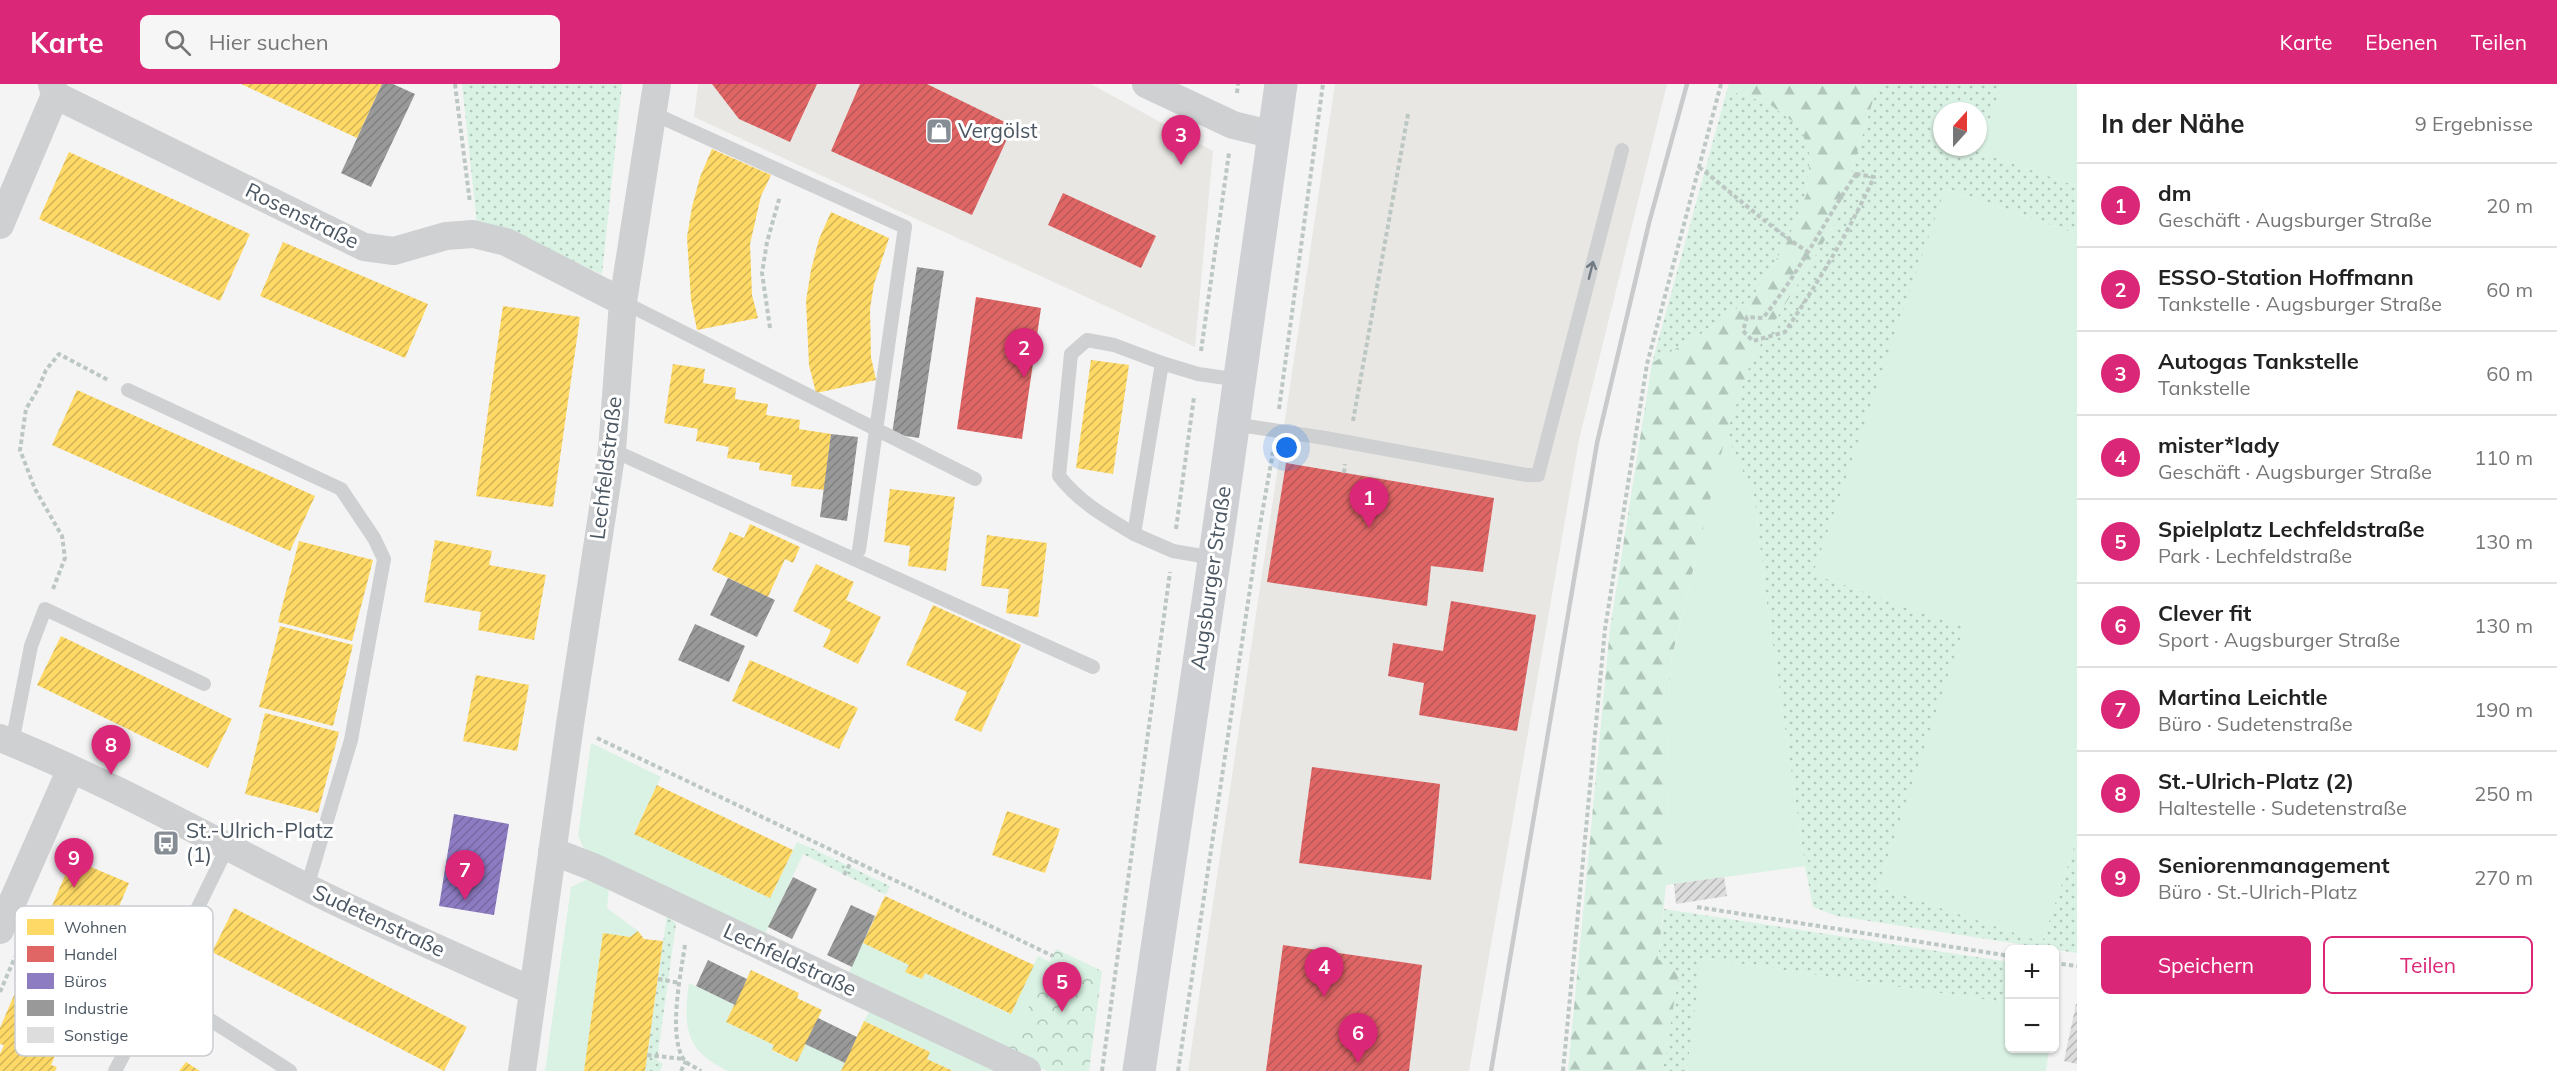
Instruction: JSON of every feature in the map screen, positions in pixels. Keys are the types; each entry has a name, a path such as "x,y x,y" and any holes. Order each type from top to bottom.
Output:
{"main road":[{"name":"Augsburger Straße","path":"1139,1071 1281,84"}],"street":[{"name":"Lechfeldstraße","path":"522,1071 570,724 612,450 623,302 657,84"},
{"path":"1146,84 1233,125 1274,135"},
{"name":"Rosenstraße","path":"0,225 53,90 364,248 394,251 446,236 473,234 506,242 623,302"},
{"name":"Sudetenstraße","path":"6,741 71,769 307,887 533,991"},
{"path":"21,906 71,769"},
{"name":"Lechfeldstraße","path":"552,851 593,867 1027,1071"},
{"path":"9,939 15,923"}],"lane":[{"path":"652,113 905,226 859,550"},
{"path":"1233,424 1349,442 1527,475 1538,475 1622,150"},
{"path":"623,302 975,479"},
{"path":"1214,558 1173,551 1134,534 1090,507 1072,493 1059,476 1071,354 1087,340 1114,345 1198,374 1240,380"},
{"path":"1134,534 1162,363"},
{"path":"128,390 341,489 374,538 384,559 351,740 307,887"},
{"path":"612,450 1093,667"},
{"path":"6,741 31,646 45,609 204,684"},
{"path":"199,906 228,846"},
{"path":"213,1022 290,1071"},
{"path":"115,1071 123,1056"}],"path":[{"path":"455,84 473,234"},
{"path":"1178,1071 1257,542 1276,432 1323,84"},
{"path":"1563,1071 1605,629 1647,364 1721,84"},
{"path":"1344,473 1408,114"},
{"path":"1102,1071 1233,125"},
{"path":"1699,167 1743,201 1775,231 1808,252"},
{"path":"770,328 762,273 776,204 790,174"},
{"path":"1856,174 1874,177 1857,215 1824,273 1785,332 1754,341 1743,332 1747,317 1763,318 1786,290 1808,252 1856,174"},
{"path":"45,609 65,558 62,536 35,489 20,450 26,409 46,370 58,354 128,390"},
{"path":"570,724 1053,956"},
{"path":"844,875 852,860"},
{"path":"1696,908 2005,955"},
{"path":"681,1071 685,1060 680,1049 677,1030 680,983 685,945 696,916"},
{"path":"0,992 9,939"},
{"path":"2059,964 2077,966"},
{"path":"658,980 680,983"},
{"path":"647,1055 685,1060 701,1071"}],"shaded area":[{"path":"698,84 1091,84 1213,151 1195,347 694,117"},
{"path":"1335,84 1667,84 1579,440 1469,1071 1188,1071"}],"green space":[{"path":"462,84 622,84 602,274 508,232 477,224"},
{"path":"1729,84 1878,84 1836,222 1752,358 1726,435 1670,665 1666,885 1658,959 1679,972 1663,1071 1568,1071 1610,629 1652,363 1716,325 1753,296 1786,244 1807,193 1810,155 1800,127 1768,103 1727,90"},
{"path":"1878,84 2003,84 1987,129 1987,102 1933,102 1933,156 1987,155 2077,186 2077,234 1946,189 1813,574 1965,627 1878,887 2042,942 2077,838 2077,953 2059,950 2059,945 2025,945 1837,916 1813,907 1766,597 1754,496 1726,435 1752,358 1836,222"},
{"path":"2003,84 2077,84 2077,186 1987,155 1987,129"},
{"path":"1727,90 1768,103 1800,127 1810,155 1807,193 1786,244 1753,296 1716,325 1652,363"},
{"path":"1945,189 2077,234 2077,838 2042,942 1878,887 1964,627 1813,574"},
{"path":"1726,435 1754,495 1766,597 1805,866 1666,885 1670,666"},
{"path":"591,743 661,777 634,833 770,898 797,842 807,846 764,936 593,855 583,847 578,836"},
{"path":"807,846 890,886 886,895 803,854"},
{"path":"586,880 594,880 609,887 607,908 638,931 630,937 603,934 584,1071 545,1071 571,887"},
{"path":"1664,909 2005,961 2005,1002 1702,958 1687,1071 1663,1071 1679,972 1658,960"},
{"path":"667,915 676,924 657,1060 663,1064 660,1071 645,1071"},
{"path":"863,943 909,965 906,972 922,979 925,973 1010,1014 1038,956 1050,962 1007,1052 847,976"},
{"path":"1056,949 1102,971 1089,1071 1047,1071 1007,1052"},
{"path":"1701,958 2005,1002 2005,1053 2048,1053 2046,1071 1687,1071"},
{"path":"689,983 735,1005 726,1022 774,1045 772,1051 797,1062 805,1044 845,1063 841,1071 728,1071 714,1063 695,1046 690,1036 687,1024"},
{"path":"871,1008 1002,1071 953,1071 927,1059 930,1052 864,1021"}],"building: Wohnen":[{"path":"241,84 382,84 357,138"},
{"path":"712,149 771,175 761,196 750,244 752,295 758,318 697,330 691,300 687,237 700,177"},
{"path":"69,152 250,234 220,301 39,219"},
{"path":"831,212 889,238 874,284 870,309 871,357 876,380 816,393 809,365 806,301 819,239"},
{"path":"283,242 428,304 405,358 260,296"},
{"path":"503,306 580,317 553,507 476,496"},
{"path":"1091,360 1129,365 1113,474 1076,468"},
{"path":"673,364 705,369 703,383 736,388 735,399 768,404 766,415 800,420 799,429 831,434 824,490 791,486 792,475 759,470 760,463 727,458 729,447 696,441 698,429 664,423"},
{"path":"77,390 315,496 290,551 52,445"},
{"path":"890,489 955,497 946,571 908,566 910,546 884,542"},
{"path":"750,524 800,547 793,563 785,559 768,597 712,570 730,532 744,538"},
{"path":"987,535 1047,543 1038,617 1006,613 1009,589 981,586"},
{"path":"435,540 492,551 489,565 546,575 534,640 478,630 481,612 424,602"},
{"path":"299,541 373,560 352,641 278,622"},
{"path":"816,564 854,582 846,600 881,617 858,664 823,647 831,630 793,611"},
{"path":"933,605 1021,645 981,732 954,720 967,692 906,665"},
{"path":"280,626 353,645 333,726 259,707"},
{"path":"61,636 232,719 208,768 37,685"},
{"path":"750,660 858,708 839,749 732,701"},
{"path":"476,675 529,685 517,751 463,741"},
{"path":"265,713 339,732 318,813 245,794"},
{"path":"657,785 793,850 770,898 634,834"},
{"path":"1007,811 1060,829 1045,873 992,855"},
{"path":"72,859 129,883 119,906 52,906"},
{"path":"885,896 1034,965 1011,1014 925,973 922,979 905,972 909,965 863,943"},
{"path":"234,908 467,1027 444,1071 213,953"},
{"path":"638,931 644,939 663,941 645,1071 584,1071 603,933 630,937"},
{"path":"751,970 799,993 797,998 822,1010 797,1062 772,1050 774,1045 726,1022"},
{"path":"15,993 15,1056 55,1056 51,1065 57,1067 55,1071 0,1071 0,1054 4,1045 0,1044 0,1028"},
{"path":"864,1021 930,1052 927,1059 953,1071 841,1071"},
{"path":"186,1062 200,1071 179,1071"}],"building: Handel":[{"path":"712,84 817,84 790,142 739,119"},
{"path":"860,84 927,84 1013,126 972,215 831,151"},
{"path":"1063,193 1156,236 1141,268 1048,225"},
{"path":"976,297 1041,308 1022,439 957,429"},
{"path":"1286,463 1494,498 1483,572 1431,566 1427,606 1267,582"},
{"path":"1451,601 1536,615 1517,731 1419,715 1424,683 1388,676 1393,643 1443,651"},
{"path":"1312,767 1440,784 1431,880 1299,863"},
{"path":"1283,945 1422,965 1409,1071 1266,1071"}],"building: Büros":[{"path":"454,814 509,824 494,915 439,906"}],"building: Industrie":[{"path":"382,84 393,84 415,94 371,187 341,173"},
{"path":"917,267 944,271 919,438 892,434"},
{"path":"831,434 858,437 847,521 820,517"},
{"path":"728,578 775,600 757,637 710,615"},
{"path":"695,624 745,646 729,682 678,660"},
{"path":"793,877 817,889 792,939 768,927"},
{"path":"851,905 875,916 852,967 827,955"},
{"path":"708,960 747,979 735,1005 696,986"},
{"path":"818,1018 857,1037 845,1063 805,1044"}],"building: Sonstige":[{"path":"1724,877 1727,896 1676,904 1674,884"},
{"path":"2077,1004 2077,1064 2064,1061"}],"railway":[{"path":"1491,1071 1597,443 1649,223 1687,84"}],"place":[{"name":"Vergölst","path":"939,131"},
{"name":"Autogas Tankstelle","path":"1181,165"},
{"name":"ESSO-Station Hoffmann","path":"1024,378"},
{"name":"dm","path":"1369,528"},
{"name":"St.-Ulrich-Platz (2)","path":"111,775"},
{"name":"St.-Ulrich-Platz (1)","path":"166,843"},
{"name":"Seniorenmanagement","path":"74,888"},
{"name":"Martina Leichtle","path":"465,900"},
{"name":"mister*lady","path":"1324,997"},
{"name":"Spielplatz Lechfeldstraße","path":"1062,1012"},
{"name":"Clever fit","path":"1358,1063"}]}
